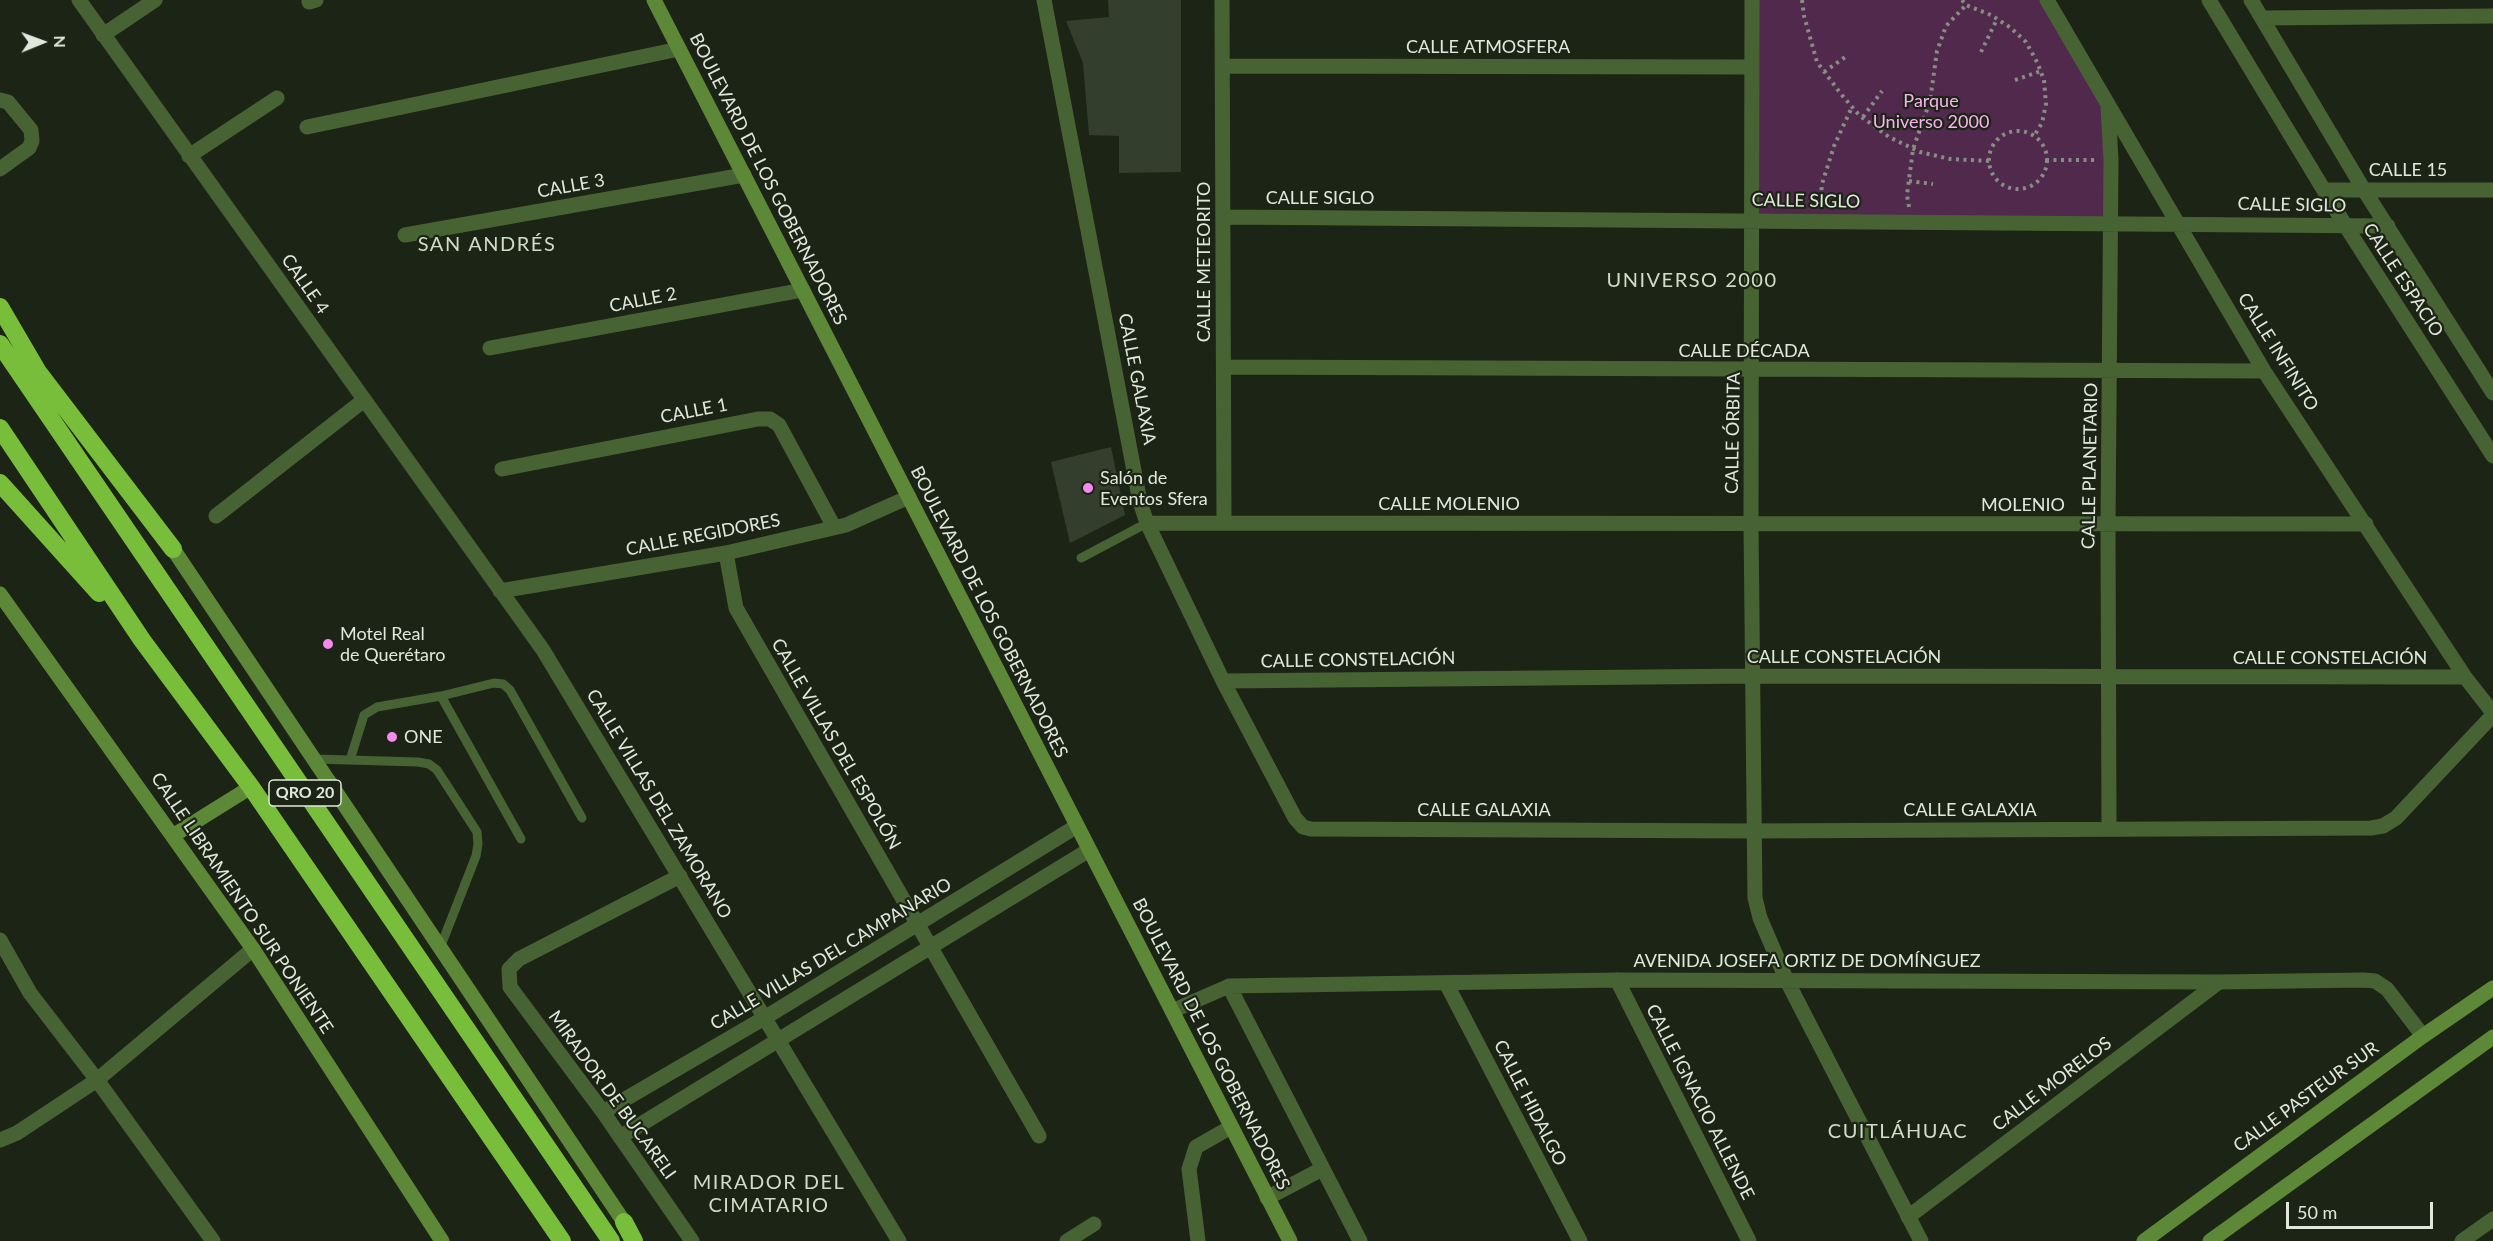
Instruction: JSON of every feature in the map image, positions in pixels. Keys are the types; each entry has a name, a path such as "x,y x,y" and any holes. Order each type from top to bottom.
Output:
{"highway":[{"path":"0,307 38,372 173,549"},
{"name":"QRO 20","path":"0,344 611,1241"},
{"name":"QRO 20","path":"0,428 142,640 251,787 562,1241"},
{"path":"78,459 173,549"},
{"path":"0,483 142,640"},
{"path":"624,1222 635,1241"}],"street":[{"name":"CALLE 4","path":"79,0 500,591"},
{"path":"103,35 155,0"},
{"name":"BOULEVARD DE LOS GOBERNADORES","path":"654,0 1290,1241"},
{"name":"CALLE GALAXIA","path":"1044,0 1140,502 1147,523 1223,681 1295,818 1303,826 1311,829 1754,831 2372,828 2383,826 2396,818 2493,714"},
{"name":"CALLE METEORITO","path":"1222,0 1224,523"},
{"name":"CALLE ÓRBITA","path":"1752,0 1751,524 1755,898 1760,918 1787,981 1921,1241"},
{"name":"CALLE INFINITO","path":"2047,0 2264,370 2465,677 2493,714"},
{"name":"CALLE ESPACIO","path":"2209,0 2345,225 2493,456"},
{"name":"CALLE ESPACIO","path":"2251,0 2364,190 2493,393"},
{"path":"2262,18 2493,16"},
{"path":"307,127 679,49"},
{"name":"CALLE ATMOSFERA","path":"1224,66 1752,67"},
{"path":"189,156 277,98"},
{"path":"0,100 8,102 31,130 32,141 29,148 0,169"},
{"name":"CALLE PLANETARIO","path":"2108,103 2111,160 2108,525 2109,829"},
{"name":"CALLE 3","path":"405,235 744,175"},
{"name":"CALLE 15","path":"2324,190 2493,190"},
{"name":"CALLE SIGLO","path":"1224,217 1752,219 1911,223 2110,222 2388,226"},
{"name":"CALLE 2","path":"490,348 803,290"},
{"name":"CALLE DÉCADA","path":"1224,367 1753,371 2264,370"},
{"path":"216,516 364,400"},
{"name":"CALLE 1","path":"502,469 758,419 770,419 779,425 834,527"},
{"name":"CALLE REGIDORES","path":"500,591 726,553 846,525 909,497"},
{"name":"CALLE MOLENIO","path":"1147,523 1751,524"},
{"name":"MOLENIO","path":"1751,524 2366,524"},
{"path":"173,549 624,1222"},
{"name":"CALLE VILLAS DEL ESPOLÓN","path":"726,553 736,608 1039,1136"},
{"name":"CALLE VILLAS DEL ZAMORANO","path":"500,591 543,650 899,1241"},
{"name":"CALLE LIBRAMIENTO SUR PONIENTE","path":"0,594 174,835 253,949 442,1241"},
{"name":"CALLE CONSTELACIÓN","path":"1223,681 1754,676 2465,677"},
{"path":"174,835 251,787"},
{"name":"CALLE VILLAS DEL CAMPANARIO","path":"603,1112 766,1017 1077,826"},
{"path":"620,1137 1089,850"},
{"name":"MIRADOR DE BUCARELI","path":"680,876 519,959 509,969 510,987 603,1112 692,1241"},
{"path":"0,940 30,993 97,1080 213,1241"},
{"path":"0,1140 17,1133 97,1080 253,949"},
{"name":"AVENIDA JOSEFA ORTIZ DE DOMÍNGUEZ","path":"1172,1011 1229,986 1617,980 2375,981 2386,989 2423,1036"},
{"name":"CALLE IGNACIO ALLENDE","path":"1617,980 1749,1241"},
{"name":"CALLE MORELOS","path":"1908,1217 2219,982"},
{"name":"CALLE HIDALGO","path":"1446,983 1580,1241"},
{"path":"1229,986 1360,1241"},
{"name":"CALLE PASTEUR SUR","path":"2144,1241 2423,1036 2493,988"},
{"path":"2210,1241 2493,1037"},
{"path":"1198,1241 1189,1169 1196,1147 1231,1127"},
{"path":"1268,1198 1322,1169"},
{"path":"2462,1241 2493,1219"},
{"path":"1067,1241 1094,1224"}],"lane":[{"path":"1081,558 1147,523"},
{"path":"350,760 364,715 377,708 494,683 503,684 510,690 582,818"},
{"path":"441,696 521,839"},
{"path":"314,759 429,764 437,770 477,832 478,844 476,856 440,948"}],"path":[{"path":"1803,0 1803,16 1817,62 1863,118 1889,137 1913,149 1950,159 1989,161"},
{"path":"1962,0 1966,5 1997,19 2026,42 2044,80 2046,104 2042,123 2034,136"},
{"path":"1911,223 1907,195 1913,149 1927,112 1940,43 1946,26 1966,5"},
{"path":"1981,52 1997,19"},
{"path":"1824,72 1848,55"},
{"path":"2015,80 2041,71"},
{"path":"1863,118 1882,91"},
{"path":"1819,220 1822,184 1834,146 1852,107"},
{"path":"2025,132 2042,143 2046,159 2041,178 2032,186 2019,189 2007,187 1996,180 1990,169 1989,161 1992,147 2006,133 2025,132"},
{"path":"2046,159 2111,160"},
{"path":"1910,181 1934,184"}],"green space":[{"name":"Parque Universo 2000","path":"1752,0 2047,0 2108,103 2110,223 1752,219"}],"building":[{"path":"1108,0 1181,0 1181,172 1119,173 1119,136 1089,135 1083,63 1066,21 1109,17"},
{"name":"Salón de Eventos Sfera","path":"1111,447 1125,515 1070,543 1051,462"}],"place":[{"name":"Salón de Eventos Sfera","path":"1088,488"},
{"name":"Motel Real de Querétaro","path":"328,644"},
{"name":"ONE","path":"392,737"}],"district":[{"name":"SAN ANDRÉS","path":"487,245"},
{"name":"UNIVERSO 2000","path":"1692,281"},
{"name":"CUITLÁHUAC","path":"1898,1132"},
{"name":"MIRADOR DEL CIMATARIO","path":"769,1194"}]}
